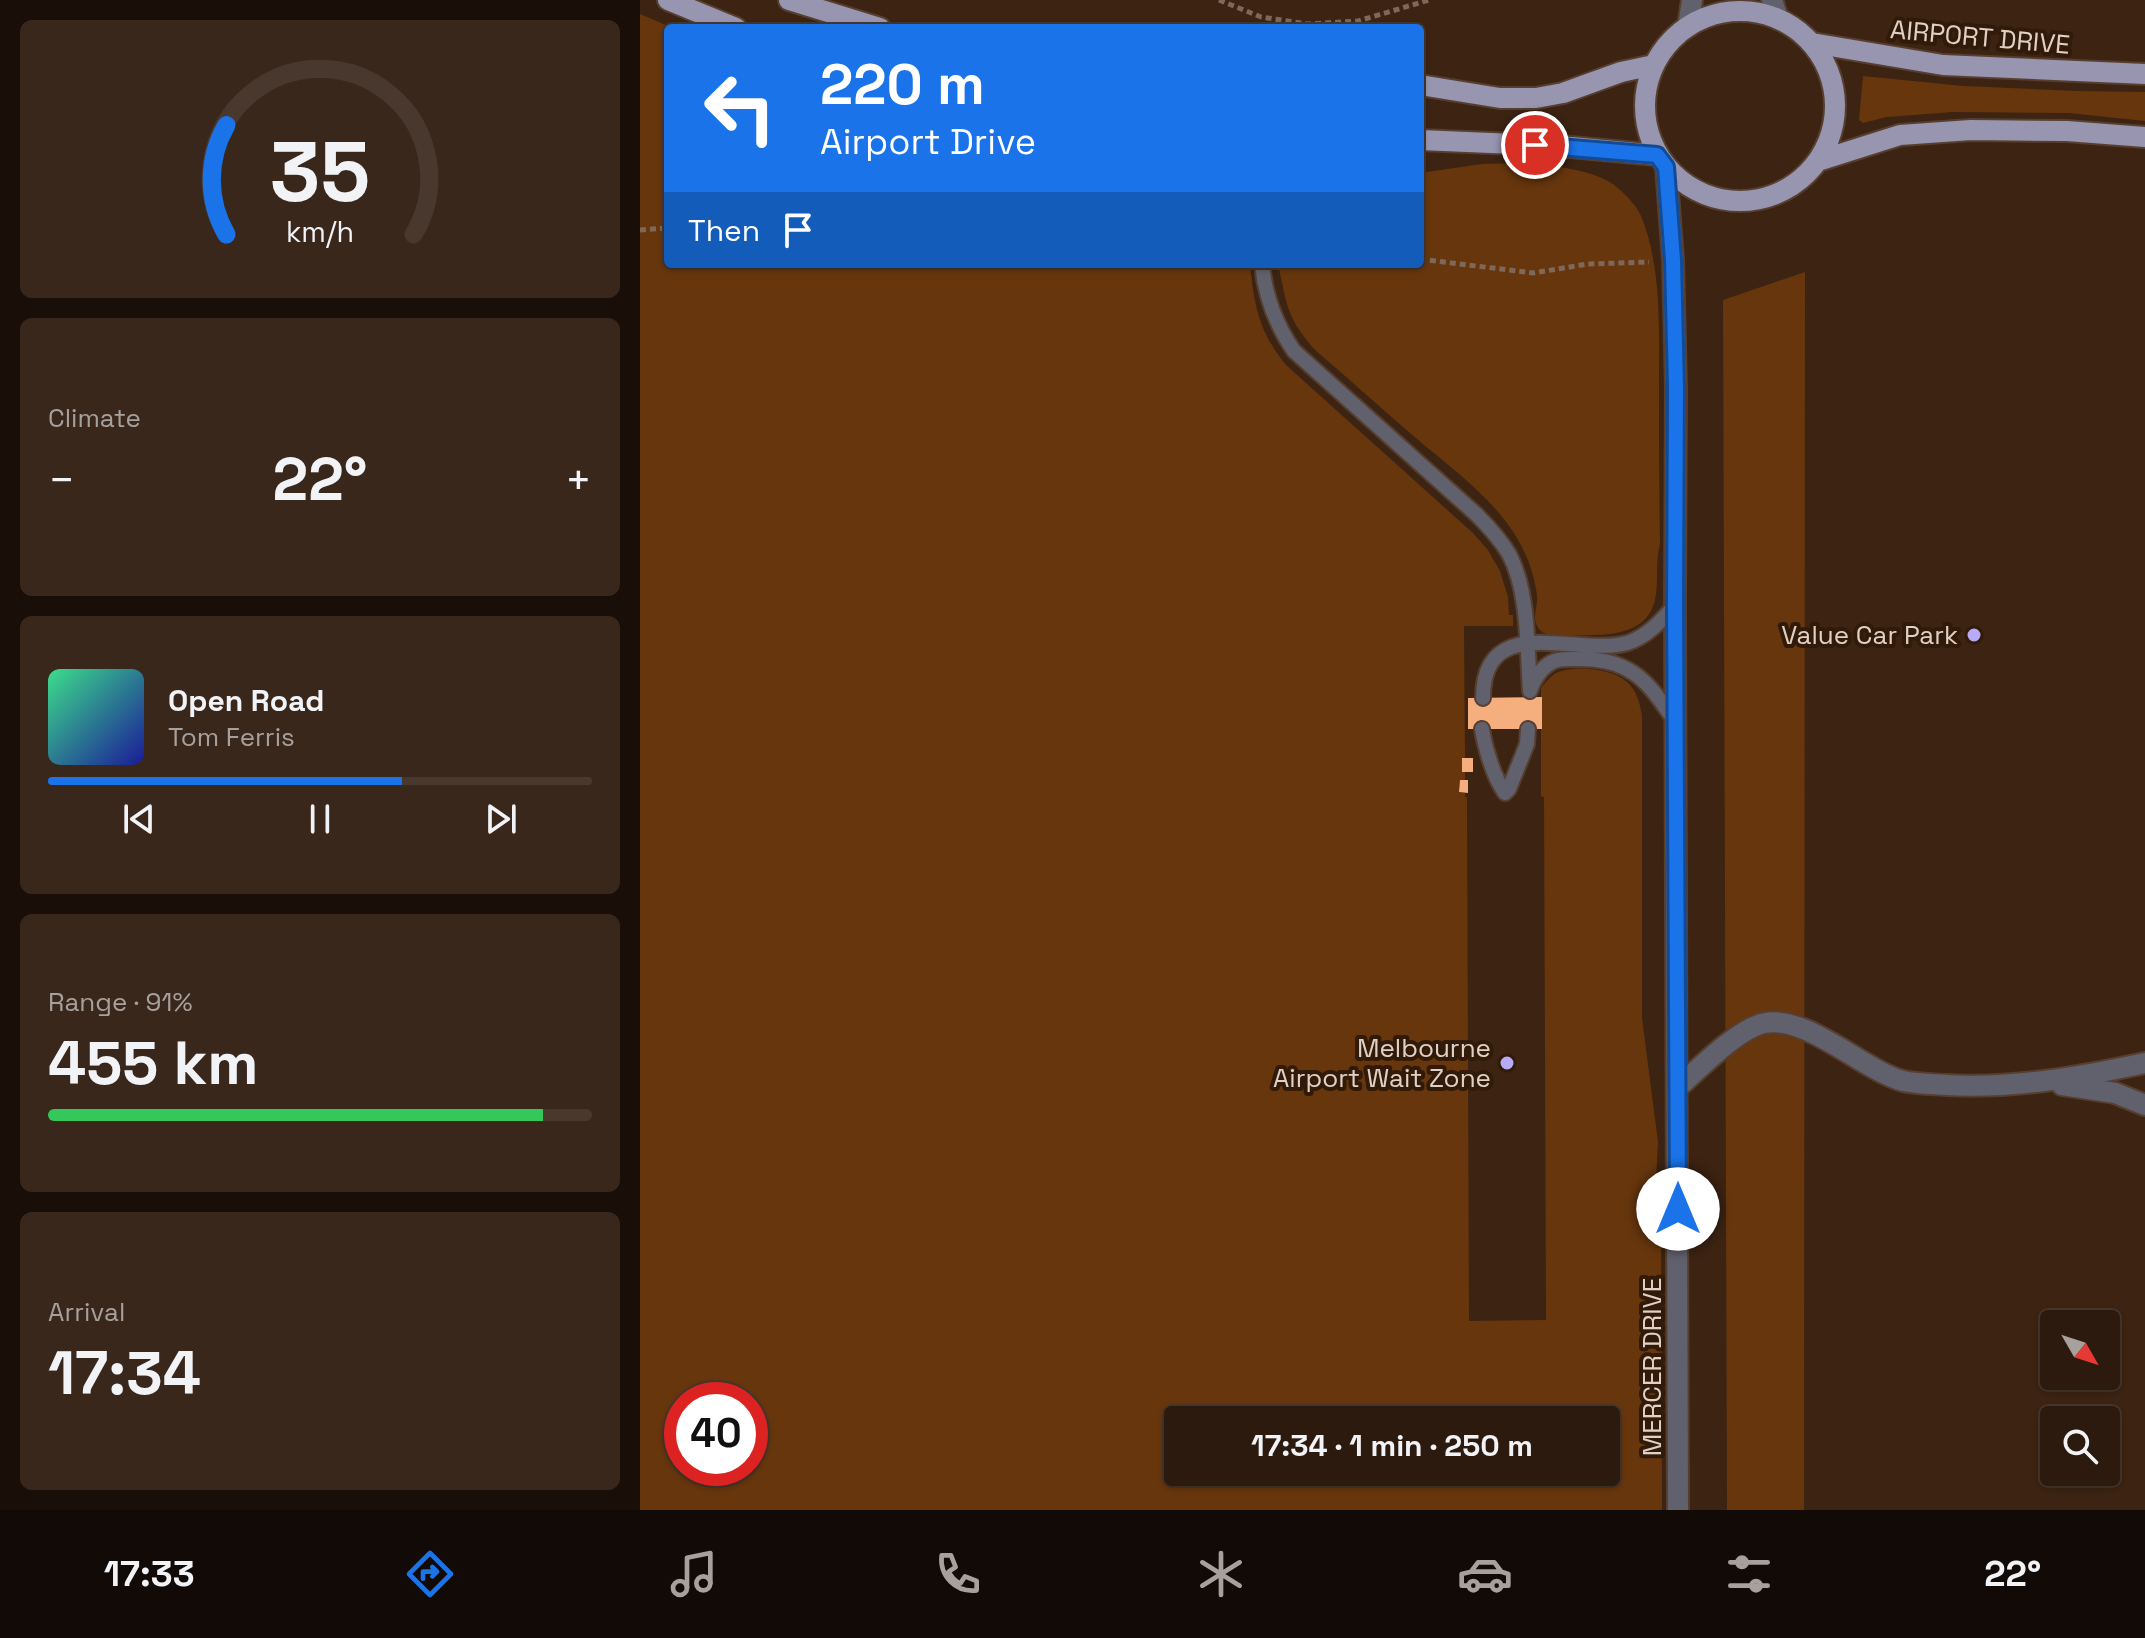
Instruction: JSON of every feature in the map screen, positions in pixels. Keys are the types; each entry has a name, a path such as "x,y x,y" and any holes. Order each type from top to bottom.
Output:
{"main road":[{"path":"668,0 726,24"},
{"path":"789,0 867,24"},
{"path":"1775,9 1812,43 1832,80 1836,101 1835,122 1818,161 1800,181 1777,194 1752,201 1725,201 1699,192 1679,180 1661,161 1650,140 1645,103 1648,84 1654,65 1669,44 1688,27 1716,14 1775,9"},
{"name":"AIRPORT DRIVE","path":"1812,43 1943,65 2145,74"},
{"path":"1424,86 1500,98 1536,98 1563,93 1621,72 1654,65"},
{"path":"1818,161 1900,135 1998,130 2145,137"},
{"path":"1424,140 1560,146 1661,161"}],"street":[{"path":"1688,27 1692,0"},
{"name":"MERCER DRIVE","path":"1661,161 1673,260 1676,388 1678,1510"},
{"path":"1677,1088 1741,1034 1761,1023 1773,1022 1809,1032 1902,1081 1965,1086 2038,1081 2145,1063"},
{"path":"2038,1081 2115,1093 2145,1105"}],"lane":[{"path":"1263,268 1273,311 1294,351 1477,515 1497,536 1509,555 1518,578 1522,601 1530,694 1532,682 1551,662 1561,659 1605,660 1639,676 1676,721"},
{"path":"1483,698 1484,682 1491,663 1507,649 1526,642 1628,642 1652,628 1675,605"},
{"path":"1482,729 1486,752 1505,793 1525,753 1528,729"}],"path":[{"path":"1219,0 1261,17 1308,24 1358,21 1429,0"},
{"path":"640,230 664,228"},
{"path":"1424,259 1533,273 1588,264 1673,260"}],"shaded area":[{"path":"640,14 664,24 664,268 1251,268 1259,318 1286,365 1473,533 1488,550 1500,571 1508,597 1509,615 1513,615 1513,626 1464,626 1465,758 1462,758 1462,772 1465,772 1465,780 1460,780 1459,792 1467,797 1469,1321 1546,1320 1541,688 1554,674 1581,668 1612,673 1633,689 1642,716 1642,1018 1658,1142 1655,1197 1650,1211 1661,1214 1662,1510 640,1510"},
{"path":"1863,76 1963,86 2145,92 2145,121 2069,113 1953,112 1887,117 1863,123 1859,120"},
{"path":"1482,164 1572,169 1606,180 1618,188 1641,216 1653,256 1659,321 1660,544 1655,600 1649,614 1627,630 1597,635 1552,635 1540,630 1535,619 1536,586 1523,548 1507,523 1465,479 1315,350 1293,319 1279,268 1424,268 1424,172"},
{"path":"1805,272 1804,1510 1727,1510 1723,300"}],"building":[{"path":"1542,697 1542,729 1468,729 1468,698"},
{"path":"1462,758 1473,758 1473,772 1462,772"},
{"path":"1460,780 1468,780 1468,793 1459,792"}],"place":[{"name":"Value Car Park","path":"1974,635"},
{"name":"Melbourne Airport Wait Zone","path":"1507,1063"}],"route":[{"path":"1535,145 1657,155 1666,167 1673,260 1676,388 1678,1209"}]}
